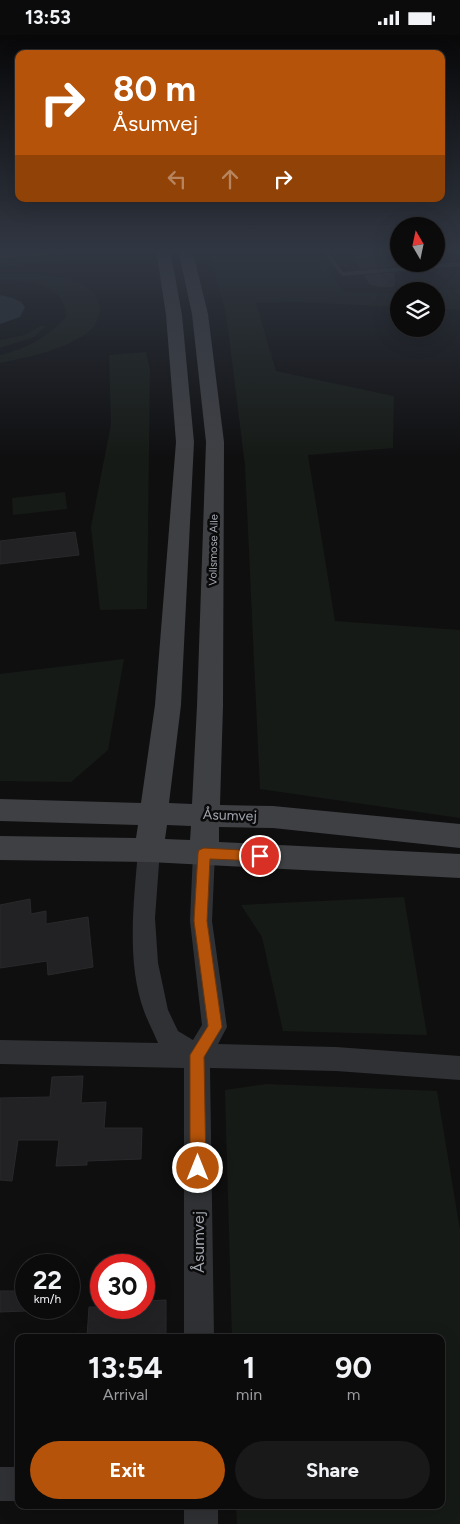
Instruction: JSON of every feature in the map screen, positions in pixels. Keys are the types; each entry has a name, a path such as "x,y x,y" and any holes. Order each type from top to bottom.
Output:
{"street":[{"path":"174,318 184,442 168,705 149,850 144,927 146,963 156,1010 170,1039 197,1055"},
{"name":"Vollsmose Alle","path":"201,318 216,441 210,706 204,853"},
{"name":"Åsumvej","path":"0,810 273,817 460,836"},
{"path":"0,848 149,850 460,866"},
{"path":"197,1055 215,1027 201,921 204,853"},
{"path":"0,1052 336,1059 460,1068"},
{"name":"Åsumvej","path":"197,1055 199,1334"},
{"path":"0,1484 15,1484"},
{"path":"201,1509 201,1524"}],"shaded area":[{"path":"0,318 16,318 0,324"},
{"path":"65,318 98,318 90,331 56,349 0,363 0,355 36,341"},
{"path":"227,318 261,318 276,371 394,396 393,448 308,455 335,621 460,630 460,818 260,789 245,465"},
{"path":"41,326 46,326 34,337 0,348 0,340 24,335"},
{"path":"146,352 150,370 147,609 100,610 91,527 111,424 109,355"},
{"path":"65,492 67,509 13,515 12,498"},
{"path":"124,659 108,750 71,782 0,781 0,674"},
{"path":"404,897 427,1035 283,1031 262,937 241,905"},
{"path":"266,1084 437,1091 460,1230 460,1524 237,1524 236,1509 445,1509 445,1334 232,1334 225,1090"}],"building":[{"path":"75,532 79,555 0,564 0,541"},
{"path":"30,899 31,914 46,911 46,924 88,917 93,967 48,975 47,961 0,968 0,905"},
{"path":"83,1076 81,1103 106,1102 104,1128 142,1128 141,1159 87,1161 87,1165 56,1166 59,1140 18,1140 12,1181 0,1180 0,1098 50,1097 52,1077"},
{"path":"0,1291 15,1291 15,1311 0,1312"},
{"path":"155,1300 166,1300 166,1334 87,1334 89,1307 90,1319 155,1319"}],"route":[{"path":"198,1168 197,1055 215,1027 201,921 204,853 260,856"}]}
